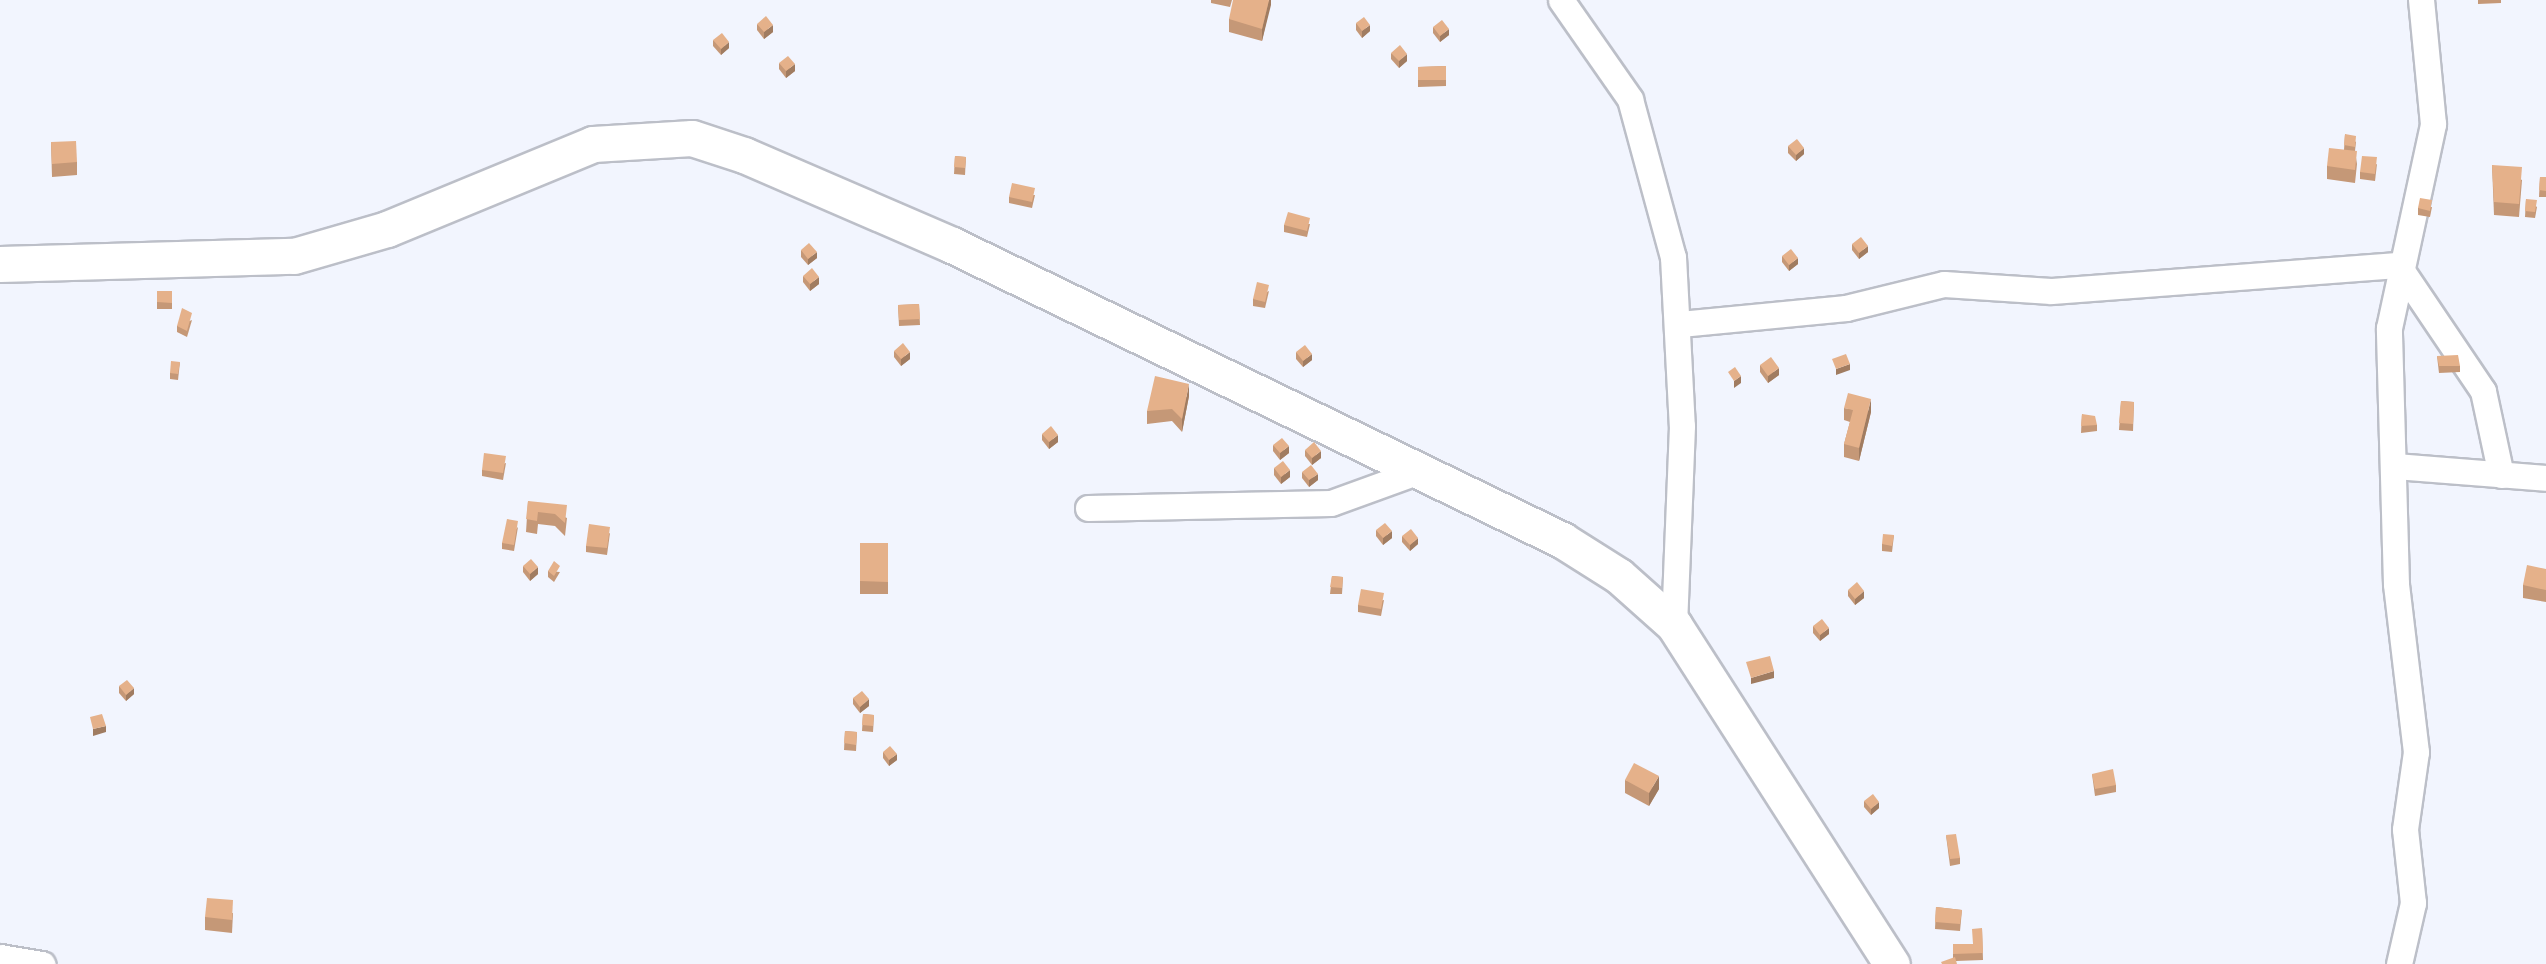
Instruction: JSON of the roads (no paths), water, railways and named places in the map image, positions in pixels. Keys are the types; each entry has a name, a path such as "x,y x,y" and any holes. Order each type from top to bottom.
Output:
{"street":[{"path":"1560,0 1630,100 1647,143 1680,324 1674,625"},
{"path":"2399,964 2413,903 2405,829 2416,752 2396,584 2388,328 2398,265 2433,124 2421,0"},
{"path":"0,264 294,256 387,229 544,157 639,136 692,138 952,245 1414,473 1562,540 1674,625 1892,964"},
{"path":"1680,324 1846,308 1944,284 2051,291 2398,265"},
{"path":"2398,265 2477,379 2501,475"},
{"path":"2395,466 2546,478"},
{"path":"1088,508 1331,504 1414,473"},
{"path":"0,958 42,964"}]}
